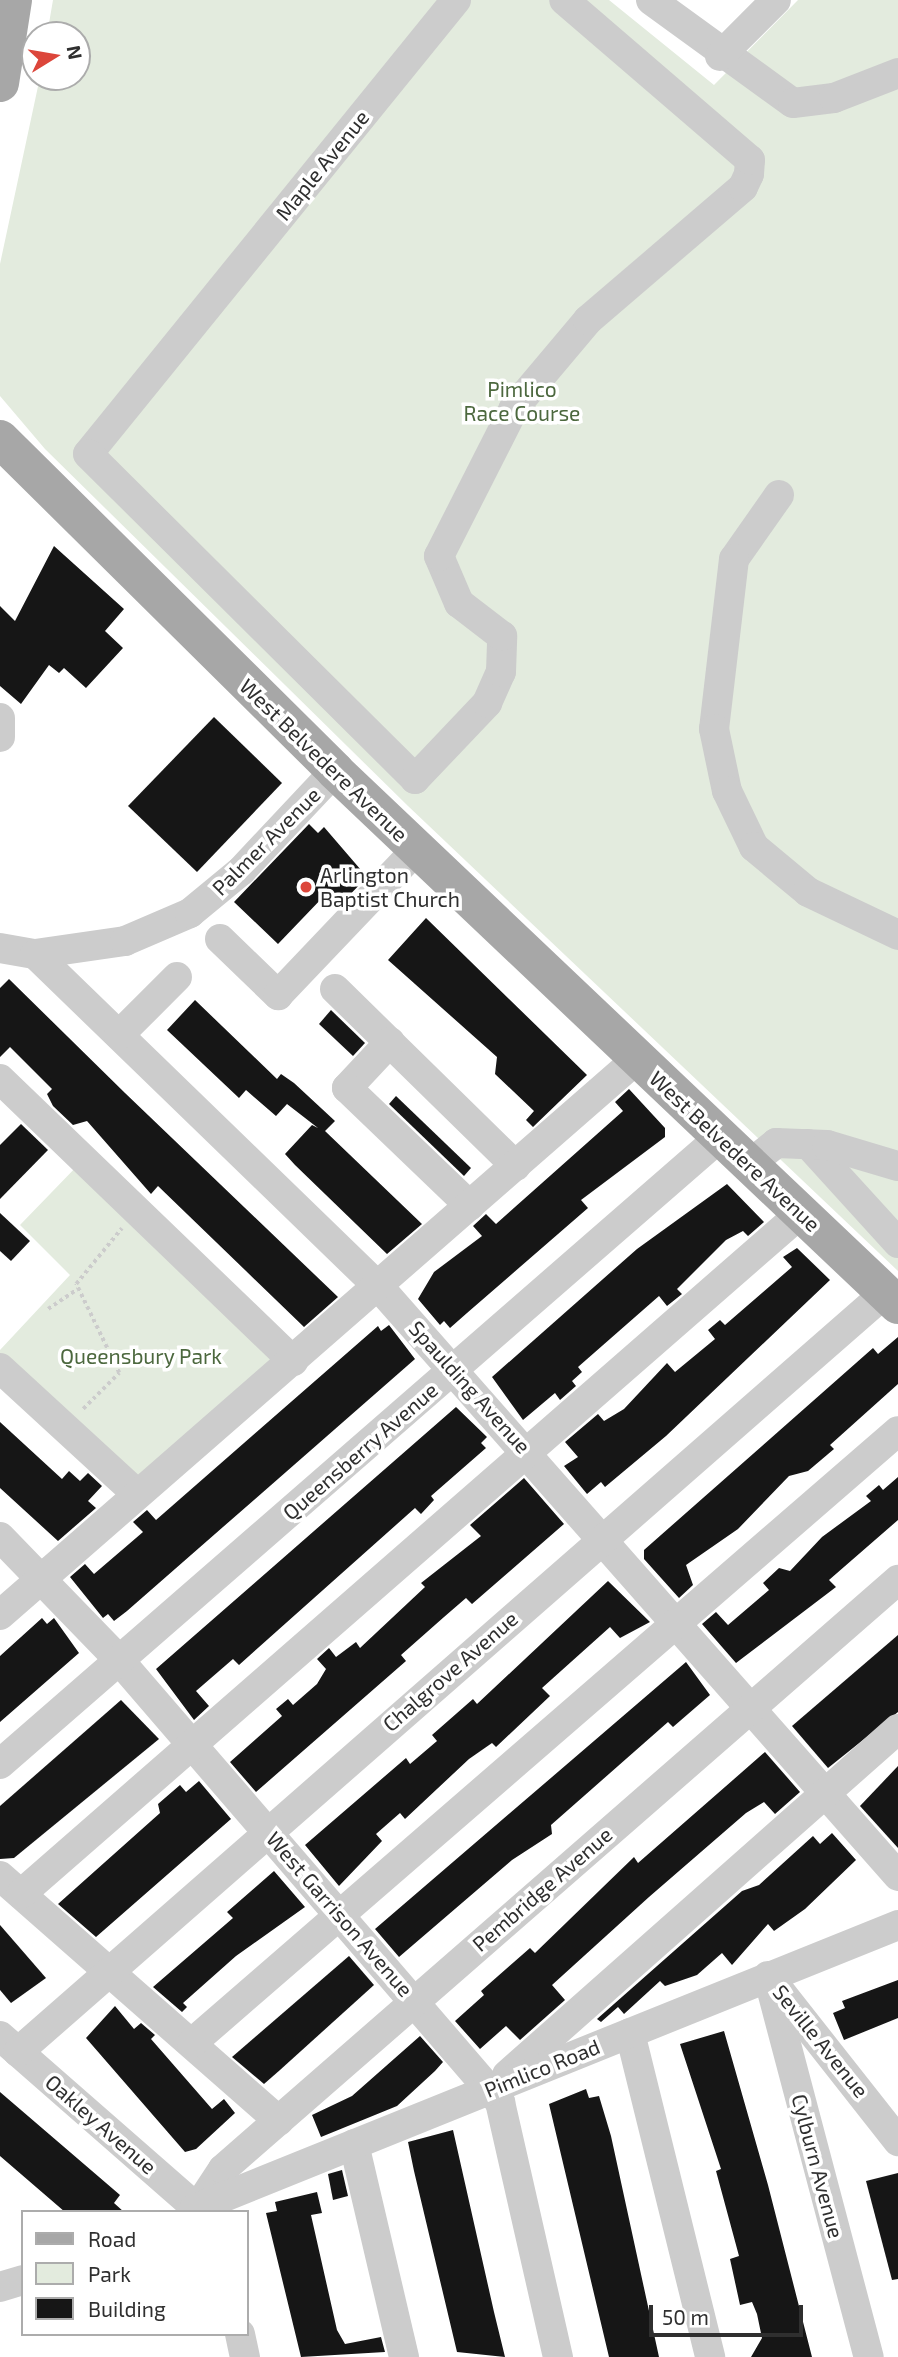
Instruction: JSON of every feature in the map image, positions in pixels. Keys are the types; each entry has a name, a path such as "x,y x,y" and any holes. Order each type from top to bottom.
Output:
{"main road":[{"path":"0,83 13,0"},
{"name":"West Belvedere Avenue","path":"0,439 335,771 891,1299"}],"street":[{"name":"Maple Avenue","path":"456,0 88,453 415,779 487,703 501,672 502,636 459,603 439,556 514,408 588,320 743,187 749,174 750,160 564,0"},
{"path":"651,0 720,56 793,103 834,98 898,73"},
{"path":"720,56 776,0"},
{"path":"779,495 731,572 714,729 727,791 754,848 808,892 898,935"},
{"path":"0,718 0,737"},
{"name":"Palmer Avenue","path":"35,954 125,941 190,913 241,870 335,771"},
{"path":"220,939 278,995 417,849"},
{"path":"0,948 35,954"},
{"name":"Spaulding Avenue","path":"35,954 379,1287 454,1368 897,1874"},
{"path":"119,1035 177,977"},
{"path":"335,989 516,1166"},
{"path":"390,1042 347,1088 470,1206"},
{"path":"0,1615 379,1287 637,1059"},
{"path":"0,1079 293,1361"},
{"name":"Queensberry Avenue","path":"0,1764 720,1137"},
{"path":"749,1165 776,1143 808,1144 898,1166"},
{"path":"808,1144 898,1243"},
{"path":"279,2121 110,1969 11,1885 192,1744 801,1213"},
{"name":"Chalgrove Avenue","path":"9,2044 110,1969 602,1538 891,1299"},
{"path":"0,1368 137,1494"},
{"path":"192,2043 898,1430"},
{"name":"West Garrison Avenue","path":"0,1536 42,1576 119,1660 500,2102 558,2357"},
{"name":"Pembridge Avenue","path":"195,2210 223,2169 898,1580"},
{"path":"491,2089 898,1729"},
{"name":"Pimlico Road","path":"195,2210 898,1924"},
{"name":"Seville Avenue","path":"768,1976 886,2103 898,2141"},
{"name":"Cylburn Avenue","path":"768,1976 869,2357"},
{"path":"630,2033 710,2357"},
{"name":"Oakley Avenue","path":"9,2044 195,2210"},
{"path":"354,2144 404,2357"},
{"path":"0,2287 21,2281"},
{"path":"240,2336 245,2357"}],"path":[{"path":"48,1309 78,1289 91,1262 138,1212"},
{"path":"65,1428 119,1373 78,1289"}],"green space":[{"name":"Pimlico Race Course","path":"53,0 609,0 714,85 798,0 898,0 898,1271 408,806 45,449 0,396 0,264 37,91 91,91 91,21 49,21"},
{"name":"Queensbury Park","path":"80,1163 284,1360 139,1485 0,1359 0,1350 70,1275 20,1225"}],"building":[{"path":"54,546 124,609 105,631 123,648 86,688 64,668 59,673 49,665 21,704 0,686 0,606 15,621"},
{"path":"214,717 282,783 197,872 128,806"},
{"name":"Arlington Baptist Church","path":"309,824 318,833 324,827 367,877 338,907 325,895 278,944 234,902"},
{"path":"426,918 587,1075 533,1127 526,1120 534,1111 495,1074 497,1057 388,960"},
{"path":"9,979 338,1297 304,1327 158,1186 151,1194 87,1121 73,1125 53,1106 47,1094 52,1089 10,1047 0,1057 0,988"},
{"path":"195,1000 277,1079 281,1074 294,1083 335,1121 325,1131 422,1224 387,1254 295,1165 285,1154 312,1125 318,1128 287,1104 276,1116 246,1090 239,1098 167,1030"},
{"path":"331,1010 365,1043 353,1056 319,1024"},
{"path":"629,1089 665,1128 665,1137 581,1200 588,1208 450,1328 444,1321 440,1325 418,1299 434,1272 482,1236 473,1226 486,1214 496,1224 623,1111 615,1102"},
{"path":"396,1096 471,1168 464,1176 389,1104"},
{"path":"21,1124 48,1150 0,1199 0,1145"},
{"path":"727,1184 764,1222 748,1236 743,1231 726,1240 677,1289 682,1294 667,1306 659,1296 578,1367 582,1372 572,1381 576,1386 560,1400 555,1393 523,1420 492,1377 637,1249"},
{"path":"0,1213 30,1241 11,1261 0,1251"},
{"path":"797,1248 830,1280 666,1436 605,1487 601,1482 587,1494 564,1466 578,1457 565,1442 598,1414 604,1421 624,1409 667,1363 675,1372 715,1339 708,1330 720,1320 725,1325 792,1267 783,1257"},
{"path":"389,1325 415,1359 127,1611 114,1621 108,1614 103,1618 70,1577 85,1564 94,1574 143,1532 133,1522 147,1510 156,1520 378,1326 381,1331"},
{"path":"898,1337 898,1384 830,1445 834,1449 808,1471 789,1476 738,1529 686,1565 693,1585 679,1598 644,1559 644,1550 873,1348 878,1354"},
{"path":"456,1407 487,1437 481,1443 486,1448 431,1496 434,1500 421,1514 415,1508 239,1665 233,1659 196,1691 209,1706 194,1720 156,1669"},
{"path":"0,1422 62,1479 69,1471 80,1481 88,1473 102,1486 88,1501 96,1508 58,1541 0,1488"},
{"path":"898,1477 898,1520 829,1580 836,1587 736,1663 702,1624 716,1612 728,1625 769,1590 763,1583 779,1568 790,1571 822,1537 871,1501 866,1496 879,1485 883,1490"},
{"path":"524,1478 564,1524 472,1604 466,1598 444,1617 401,1655 406,1661 256,1792 230,1762 282,1716 276,1709 288,1699 293,1705 317,1684 326,1669 317,1659 329,1648 336,1657 356,1642 360,1648 425,1587 421,1583 481,1536 470,1525"},
{"path":"608,1581 650,1622 620,1638 610,1627 542,1688 550,1696 496,1747 492,1743 469,1759 405,1819 400,1813 376,1834 382,1841 339,1886 305,1845 406,1758 410,1764 437,1741 432,1735 473,1699 477,1704"},
{"path":"42,1618 47,1624 54,1618 79,1653 0,1722 0,1656"},
{"path":"898,1635 898,1712 828,1768 792,1726"},
{"path":"686,1662 710,1695 673,1727 668,1722 551,1825 552,1834 512,1860 399,1957 375,1929"},
{"path":"121,1700 159,1739 14,1858 0,1859 0,1806"},
{"path":"765,1752 800,1792 775,1814 764,1802 746,1813 649,1897 552,1985 565,2000 520,2040 506,2026 480,2049 455,2021 484,1995 481,1991 530,1948 535,1953 634,1857 638,1863"},
{"path":"898,1766 898,1848 860,1806"},
{"path":"199,1781 231,1819 96,1937 58,1904 160,1813 158,1804 180,1785 186,1792"},
{"path":"832,1833 856,1860 805,1909 774,1931 768,1924 732,1965 722,1953 697,1975 665,1986 660,1981 624,2014 618,2007 601,2022 597,2019 742,1891 759,1885 813,1836 820,1844"},
{"path":"274,1871 305,1907 236,1956 183,2003 187,2007 182,2012 153,1987 233,1918 227,1912"},
{"path":"0,1925 46,1978 11,2003 0,1990"},
{"path":"349,1956 374,1985 264,2084 232,2057"},
{"path":"898,1980 898,2018 844,2040 833,2013 845,2008 842,2001"},
{"path":"115,2006 134,2029 141,2023 155,2035 151,2039 212,2109 224,2099 235,2113 196,2149 185,2152 86,2038"},
{"path":"724,2031 768,2185 812,2357 751,2357 762,2338 757,2314 752,2302 740,2305 730,2259 739,2256 716,2171 721,2169 680,2044"},
{"path":"420,2036 443,2062 435,2071 397,2106 321,2137 312,2115 352,2096"},
{"path":"586,2089 589,2098 599,2096 611,2136 659,2357 609,2357 549,2104"},
{"path":"0,2092 120,2195 114,2203 122,2210 63,2210 0,2156"},
{"path":"453,2130 505,2357 457,2352 414,2171 408,2142"},
{"path":"342,2170 348,2196 333,2200 328,2174"},
{"path":"898,2173 898,2279 892,2280 866,2181"},
{"path":"317,2192 322,2213 311,2215 337,2330 345,2344 381,2337 385,2352 301,2357 266,2213 277,2211 275,2202"}],"place":[{"name":"Arlington Baptist Church","path":"306,887"}]}
